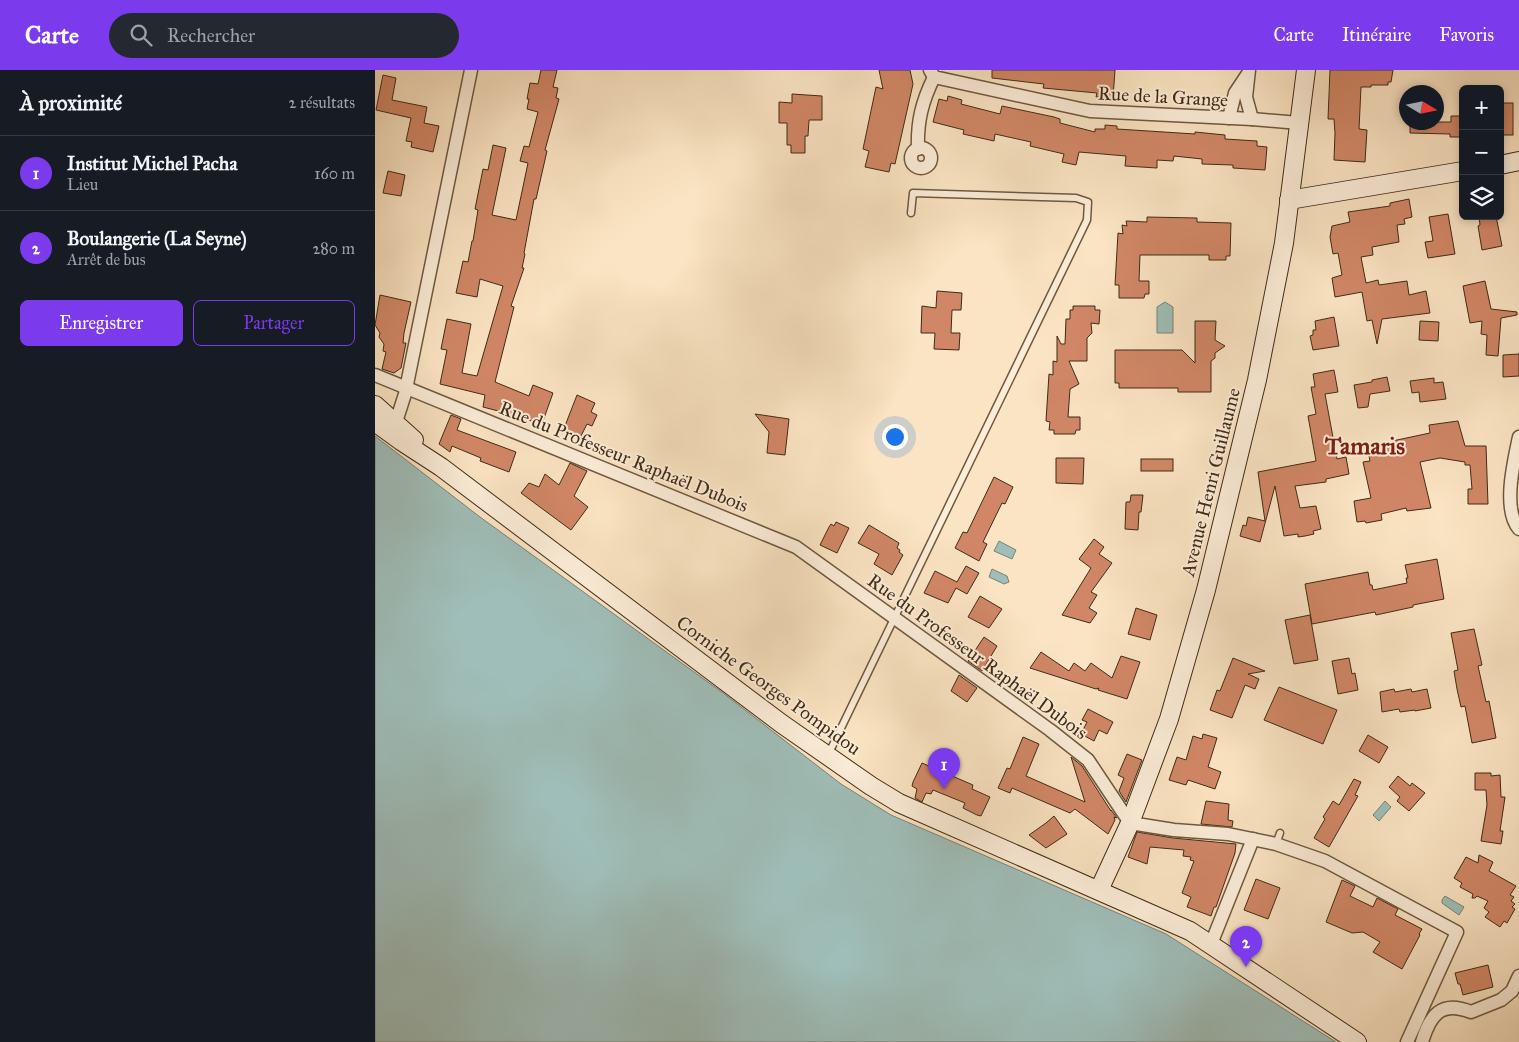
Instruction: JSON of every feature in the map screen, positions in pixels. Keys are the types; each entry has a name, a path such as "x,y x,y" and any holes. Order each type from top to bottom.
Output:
{"main road":[{"name":"Avenue Henri Guillaume","path":"1099,890 1130,823 1169,719 1206,590 1257,380 1284,243 1306,70"},
{"path":"1504,164 1519,161"},
{"path":"1289,200 1459,172"},
{"name":"Corniche Georges Pompidou","path":"375,405 396,422 441,467"},
{"name":"Corniche Georges Pompidou","path":"375,422 401,442 441,467 766,712 871,786 899,803 1171,921 1211,944 1357,1042"}],"street":[{"path":"396,422 406,387 471,70"},
{"path":"1229,118 1235,93 1249,71"},
{"name":"Rue de la Grange","path":"1249,71 1246,97 1252,119"},
{"path":"918,149 917,127 932,73"},
{"name":"Rue de la Grange","path":"932,73 1028,99 1090,111 1299,123"},
{"name":"Rue du Professeur Raphaël Dubois","path":"375,375 796,547 1050,730 1087,760 1130,823"},
{"path":"1519,437 1509,496 1515,524 1519,529"},
{"path":"1130,823 1174,830 1228,834 1253,839 1278,839 1457,932 1407,1042"},
{"path":"1211,944 1253,839"},
{"path":"1422,1042 1429,1020 1440,1010 1457,1006 1471,1012 1486,1007 1501,1000 1512,991 1519,976"}],"lane":[{"path":"827,756 1087,220 1088,202 1076,198 913,193 911,213"}],"water":[{"path":"1165,302 1173,307 1173,333 1157,333 1157,307"},
{"path":"375,436 480,517 723,693 841,784 891,815 1166,934 1336,1042 375,1042"},
{"path":"999,541 1016,550 1012,559 994,551"},
{"path":"992,569 1007,576 1009,582 1004,584 989,577"},
{"path":"1385,801 1391,807 1379,821 1373,815"},
{"path":"1445,896 1464,907 1459,915 1442,903"}],"building":[{"path":"541,70 557,70 553,87 558,88 556,98 559,99 545,150 547,151 536,199 534,199 524,253 522,268 524,268 511,306 514,307 495,382 529,396 533,385 553,393 543,421 538,418 536,423 483,407 485,395 440,384 447,350 441,349 447,319 471,324 462,373 477,376 503,286 480,279 477,297 456,293 463,261 468,262 478,210 475,209 483,169 488,170 493,145 506,148 492,215 516,220 528,163 520,161 524,146 529,147 538,112 527,109 529,99 527,99 530,83 538,84"},
{"path":"879,70 910,70 913,84 895,164 891,163 889,172 865,167 869,151 863,149 876,87 883,89"},
{"path":"992,70 1115,70 1113,98 1096,97 1097,93 1043,88 1044,84 992,78"},
{"path":"1330,70 1393,70 1391,82 1388,82 1388,85 1361,87 1359,129 1367,130 1365,162 1334,160 1334,119 1328,119"},
{"path":"383,75 396,78 392,100 427,107 424,123 439,126 433,152 411,147 412,142 406,141 411,118 376,110"},
{"path":"792,94 822,96 822,120 809,120 808,136 805,136 805,153 791,153 791,145 787,145 787,123 779,123 779,102 792,103"},
{"path":"948,96 962,100 961,104 1000,114 1002,106 1054,117 1060,119 1060,123 1095,132 1095,129 1105,129 1105,125 1117,126 1117,129 1195,134 1195,132 1225,135 1225,139 1257,141 1257,146 1267,147 1265,170 1233,168 1233,165 1202,164 1202,159 1174,156 1173,161 1157,160 1157,168 1125,166 1126,156 1079,152 1076,165 1062,162 1064,154 1030,146 1031,142 995,134 994,141 963,134 964,130 933,122 939,99 947,101"},
{"path":"1504,103 1513,103 1513,135 1504,135"},
{"path":"1451,116 1459,116 1459,137 1450,137 1450,134 1410,133 1410,130 1444,130 1444,122 1451,122"},
{"path":"388,171 405,175 401,196 383,193"},
{"path":"1409,199 1412,217 1404,219 1405,224 1397,225 1399,242 1372,247 1373,255 1361,257 1366,283 1378,280 1379,285 1407,281 1409,295 1426,291 1430,313 1382,319 1377,344 1372,320 1367,321 1362,292 1335,297 1332,278 1342,275 1338,253 1333,254 1330,237 1332,226 1350,222 1348,212 1390,206 1390,203"},
{"path":"1448,214 1455,254 1428,258 1425,242 1433,241 1429,217"},
{"path":"1147,217 1197,218 1197,222 1231,223 1230,256 1226,256 1226,260 1209,260 1209,255 1140,255 1139,281 1149,281 1149,294 1145,294 1144,298 1119,298 1119,285 1115,285 1118,233 1123,234 1122,225 1127,226 1126,221 1147,222"},
{"path":"1479,220 1497,220 1502,246 1482,250 1478,226 1480,225"},
{"path":"1485,281 1491,309 1517,312 1517,315 1501,318 1498,356 1486,355 1487,335 1481,334 1482,321 1470,323 1463,286"},
{"path":"937,291 962,293 961,310 952,310 951,333 960,333 959,350 934,349 935,333 921,333 922,306 936,308"},
{"path":"380,295 411,302 404,333 403,343 406,343 401,368 394,373 382,369 386,352 383,351 384,344 379,337 380,333 375,325"},
{"path":"1073,306 1095,306 1095,310 1100,310 1099,324 1091,323 1092,333 1087,338 1087,361 1069,361 1079,384 1070,389 1068,417 1080,417 1080,430 1076,430 1075,434 1054,434 1054,430 1049,430 1050,422 1046,421 1049,374 1053,375 1053,361 1057,362 1057,336 1061,344 1065,344 1066,319 1070,319 1070,310 1073,310"},
{"path":"1334,317 1339,346 1313,350 1310,336 1313,335 1313,330 1316,330 1315,321"},
{"path":"1195,321 1216,321 1215,340 1225,346 1215,353 1215,358 1211,361 1211,392 1178,392 1178,388 1119,388 1119,383 1115,383 1115,350 1182,350 1195,363"},
{"path":"1420,321 1439,322 1438,341 1419,340"},
{"path":"1519,354 1519,376 1503,377 1503,355"},
{"path":"1334,370 1338,392 1325,394 1337,459 1346,457 1349,474 1326,479 1326,482 1295,486 1300,508 1316,506 1321,529 1313,531 1314,534 1305,536 1298,537 1298,534 1284,536 1275,486 1260,542 1240,536 1243,525 1246,526 1248,517 1265,521 1258,472 1316,461 1308,416 1316,414 1311,387 1315,387 1313,374"},
{"path":"1387,377 1390,391 1370,394 1368,407 1358,408 1354,385"},
{"path":"1434,378 1434,383 1443,382 1446,399 1420,402 1419,392 1412,393 1410,381"},
{"path":"577,395 595,403 591,412 597,415 592,426 587,424 580,438 563,431"},
{"path":"755,414 789,419 785,455 767,453 769,432"},
{"path":"451,415 461,419 457,430 516,452 509,472 480,461 481,458 452,446 450,452 439,444"},
{"path":"1458,421 1465,446 1486,446 1488,504 1468,504 1468,489 1472,489 1470,465 1465,465 1465,462 1440,458 1420,462 1431,508 1407,511 1406,508 1381,514 1382,520 1366,523 1365,521 1357,522 1354,501 1371,498 1363,462 1370,461 1368,451 1392,447 1391,441 1430,433 1429,425"},
{"path":"1056,458 1084,458 1083,484 1056,483"},
{"path":"1141,459 1173,459 1173,471 1141,471"},
{"path":"570,463 587,471 574,496 588,507 571,530 521,493 529,483 539,487 545,474 559,485"},
{"path":"994,477 1013,487 1005,504 1002,503 983,542 987,544 979,561 955,548 963,532 967,533"},
{"path":"1131,495 1143,495 1141,512 1139,512 1138,530 1125,529 1126,502 1130,502"},
{"path":"836,522 849,528 837,553 820,545 831,524 834,526"},
{"path":"869,525 899,543 897,548 903,555 892,575 874,564 879,554 858,543"},
{"path":"1094,539 1104,547 1099,554 1112,563 1091,592 1097,595 1089,608 1097,613 1090,623 1062,615 1091,568 1079,559"},
{"path":"1437,559 1444,599 1376,615 1375,612 1312,624 1305,584 1368,572 1370,585 1372,585 1373,590 1407,583 1406,578 1408,578 1405,565"},
{"path":"966,566 979,573 967,594 956,588 948,603 924,593 935,571 957,582"},
{"path":"980,596 1002,609 989,628 968,617"},
{"path":"1136,608 1157,615 1150,640 1128,634"},
{"path":"1310,615 1318,660 1294,664 1285,620"},
{"path":"1474,629 1482,665 1478,666 1486,702 1489,701 1496,738 1472,743 1465,706 1461,707 1457,689 1454,671 1458,670 1451,633"},
{"path":"984,637 997,646 982,671 968,661"},
{"path":"1041,652 1069,671 1074,663 1085,671 1091,663 1112,678 1121,656 1140,662 1127,699 1098,690 1099,688 1096,689 1030,668"},
{"path":"1233,658 1265,671 1248,674 1259,679 1255,689 1245,685 1232,718 1210,710 1217,690 1220,691"},
{"path":"1349,658 1352,674 1355,673 1358,690 1338,694 1332,661"},
{"path":"959,675 977,688 967,702 951,691"},
{"path":"1279,687 1337,710 1323,744 1264,720"},
{"path":"1394,689 1395,692 1411,689 1412,692 1427,689 1431,708 1415,711 1400,712 1399,709 1382,712 1380,692"},
{"path":"1088,709 1113,722 1107,734 1099,730 1094,741 1081,734 1087,722 1082,720"},
{"path":"1203,734 1217,738 1208,767 1221,772 1215,789 1188,780 1186,785 1169,780 1177,757 1186,760 1193,736 1202,739"},
{"path":"1368,735 1388,747 1379,763 1359,751"},
{"path":"1023,737 1039,744 1026,776 1085,802 1071,757 1082,766 1117,818 1114,817 1115,820 1108,834 1075,809 1070,813 1012,788 1010,793 998,788 1007,768 1010,769"},
{"path":"1127,754 1142,760 1126,802 1119,791 1124,778 1118,775"},
{"path":"922,763 973,785 972,789 990,797 981,816 963,808 965,803 933,790 931,794 926,793 922,802 915,798 917,789 912,786"},
{"path":"1475,773 1491,773 1491,776 1500,775 1501,797 1505,797 1500,831 1503,831 1501,844 1481,841 1487,805 1486,790 1475,790"},
{"path":"1398,776 1410,786 1412,783 1425,793 1409,811 1397,801 1400,797 1389,787"},
{"path":"1354,779 1361,782 1355,795 1358,796 1329,847 1314,838 1325,819 1323,817 1333,801 1339,805"},
{"path":"1206,801 1229,804 1228,820 1233,821 1232,827 1201,824"},
{"path":"1054,816 1067,834 1046,848 1029,835"},
{"path":"1137,832 1173,838 1236,844 1235,853 1211,916 1187,907 1191,897 1182,893 1194,861 1190,860 1191,857 1183,856 1184,850 1150,847 1147,864 1128,857"},
{"path":"1479,855 1493,862 1489,871 1516,886 1510,895 1514,897 1511,901 1515,904 1512,907 1515,909 1507,923 1504,921 1500,927 1485,917 1489,912 1484,908 1488,901 1477,896 1472,898 1473,894 1460,887 1462,883 1454,878 1466,857 1478,863"},
{"path":"1256,879 1280,888 1268,919 1244,910"},
{"path":"1342,880 1355,886 1350,896 1373,907 1377,898 1398,909 1395,915 1422,929 1402,969 1373,952 1380,942 1363,932 1352,933 1326,922"},
{"path":"1488,965 1493,987 1463,995 1455,973"}],"place":[{"name":"Institut Michel Pacha","path":"944,789"},
{"name":"Boulangerie (La Seyne)","path":"1246,967"}],"district":[{"name":"Tamaris","path":"1365,446"}]}
